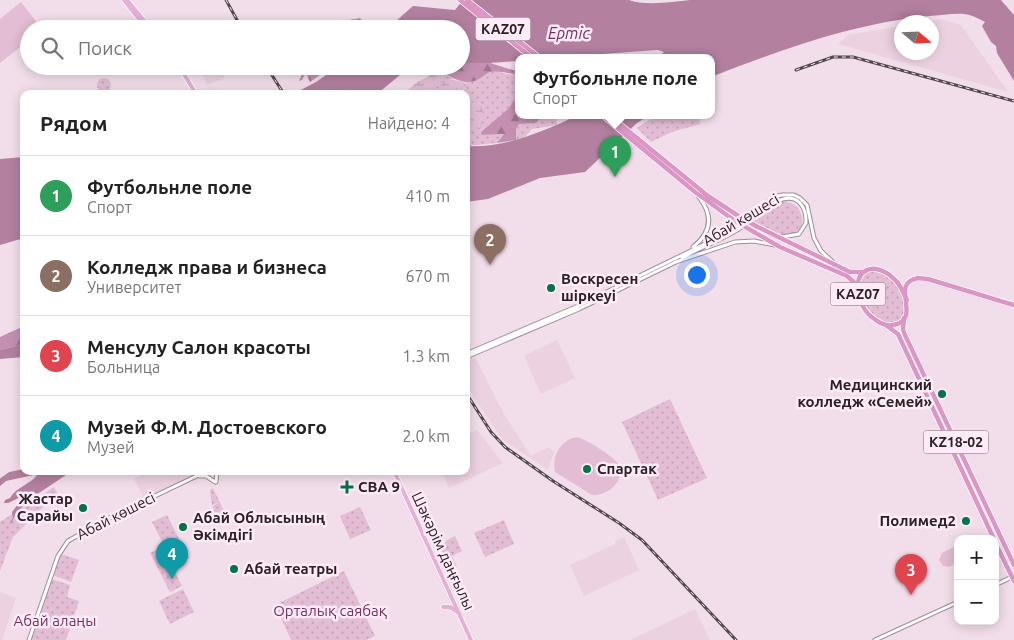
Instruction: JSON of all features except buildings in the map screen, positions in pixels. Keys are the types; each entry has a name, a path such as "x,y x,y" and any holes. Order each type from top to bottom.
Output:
{"highway":[{"name":"KAZ07","path":"460,0 527,54"},
{"name":"KAZ07","path":"467,0 535,54"},
{"name":"KAZ07","path":"607,119 708,196 740,217 769,234 850,272 863,272 878,268 902,281 918,278 928,279 1014,305"},
{"name":"KAZ07","path":"614,119 681,176 696,192 735,221 780,247 847,276 857,286"},
{"name":"KAZ07","path":"863,272 857,286 861,304 867,313 887,326 895,325 904,318 907,312 906,284 918,278"},
{"name":"KAZ07","path":"894,278 907,300"},
{"name":"KZ18-02","path":"904,318 903,330 905,335 1014,565"},
{"name":"KZ18-02","path":"887,326 898,334 993,535"},
{"name":"KZ18-02","path":"999,548 1013,578"}],"main road":[{"path":"126,0 143,20"},
{"path":"126,0 142,20"},
{"path":"184,75 194,90"},
{"path":"687,252 699,243 709,224 709,214 696,192"},
{"name":"Абай көшесі","path":"470,354 578,306 736,227 774,197 782,195 794,195 807,205 812,230 821,250 829,260 841,267"},
{"name":"Абай көшесі","path":"470,354 579,308 676,262 738,230 782,198 796,200 801,204 806,214 806,223 799,234 782,237 769,234"},
{"path":"676,262 735,242 754,241 780,247"},
{"name":"Абай көшесі","path":"28,640 58,556 68,541 111,517 200,475"},
{"path":"196,477 206,476 215,482 216,475"},
{"name":"Шәкәрім даңғылы","path":"396,475 471,640"},
{"path":"999,583 1013,578"},
{"path":"875,640 954,604"},
{"path":"443,607 450,607 459,613"}],"shaded area":[{"path":"939,19 961,25 1008,92 895,60 939,60"},
{"path":"894,27 894,60 838,44 848,35"},
{"path":"203,75 224,75 225,78 207,85"},
{"path":"557,340 575,378 541,394 524,356"},
{"path":"475,357 504,414 531,456 549,447 554,452 548,470 502,439 470,391 470,359"},
{"path":"477,430 503,463 449,488 444,475 470,475 470,433"},
{"path":"142,475 193,475 144,499 134,479"},
{"path":"624,537 639,570 584,596 570,565 615,544 615,541"},
{"path":"0,592 16,598 2,640 0,640"},
{"path":"695,609 710,640 630,640 664,624"}],"green space":[{"path":"21,2 35,20 20,20 20,47 0,63 0,19"},
{"path":"470,63 490,63 515,71 515,74 501,72 487,73 472,82 457,80 448,75 470,75"},
{"path":"497,71 515,75 515,99 508,109 481,132 483,135 504,134 497,143 470,146 470,118 475,103 470,102 470,90 463,90 467,84 464,82"},
{"path":"301,75 305,75 302,80 299,81"},
{"path":"307,75 320,75 310,82"},
{"path":"431,75 443,75 426,90 408,90"},
{"path":"443,75 448,75 453,79 449,79 447,90 426,90"},
{"path":"101,78 107,78 111,82 109,90 99,90 97,88 97,82"},
{"path":"449,79 464,82 467,86 463,90 440,90 442,82"},
{"path":"515,99 515,119 539,119 536,123 519,124 516,129 516,140 497,143 504,134 482,135 481,132 508,109"},
{"path":"470,103 481,105 483,115 480,130 470,121"},
{"path":"539,119 557,119 557,125 532,129 525,137 516,140 516,129 519,124 536,123"},
{"path":"650,119 699,119 700,124 672,132 651,142 637,128"},
{"path":"778,202 792,203 801,213 801,226 793,235 778,234 753,222"},
{"path":"877,270 891,279 901,291 904,315 897,322 881,321 867,307 863,297 862,279 867,273"},
{"path":"20,328 20,345 0,350 0,337"},
{"path":"670,399 707,478 658,500 622,422"},
{"name":"Спартак","path":"572,438 579,438 589,442 617,462 620,471 617,482 613,487 598,495 592,495 555,472 554,461 557,452 563,444"},
{"path":"54,487 57,493 13,537 0,571 0,522"},
{"path":"213,488 225,513 214,512 213,506 219,502 212,505 210,490"},
{"path":"360,507 371,530 350,539 340,516"},
{"path":"167,515 189,558 174,565 152,522"},
{"path":"504,520 514,544 485,557 474,533"},
{"path":"455,536 462,551 452,556 457,567 450,571 442,551 446,541"},
{"path":"162,547 182,586 170,592 150,553"},
{"path":"954,547 954,564 949,567 943,566 939,560 942,553"},
{"name":"Абай алаңы","path":"61,554 79,560 71,582 53,575"},
{"name":"Орталық саябақ","path":"344,571 375,636 366,640 291,640 275,605"},
{"name":"Абай алаңы","path":"51,579 70,585 67,597 79,601 66,640 30,640"},
{"path":"183,589 194,612 170,624 159,601"}],"water":[{"name":"Ертіс","path":"463,0 629,0 650,3 690,0 1001,0 1014,15 1014,81 997,53 996,46 991,42 982,26 985,22 964,14 894,15 894,21 845,31 818,39 715,75 715,54 662,54 664,52 658,50 600,54 515,54 515,61 470,63 470,20 397,20 413,6 455,10"},
{"path":"326,75 400,75 382,90 301,90"},
{"path":"569,119 643,119 585,172 540,178 488,199 470,201 470,146 494,145 508,142"},
{"path":"20,157 20,239 0,245 0,159"},
{"path":"20,345 20,357 0,359 0,350"},
{"path":"20,471 20,475 33,475 6,481 0,486 0,480"},
{"path":"37,475 66,475 33,497 16,513 12,522 9,524 13,518 12,512 25,495 8,503 4,503 5,500"}],"waterway":[{"path":"0,481 10,474 20,472"}],"railway":[{"path":"226,0 237,20"},
{"path":"796,70 833,57 853,57 1014,101"},
{"path":"272,75 281,90"},
{"path":"470,399 491,432 505,447 642,540 736,640"}],"place":[{"name":"Футбольнле поле","path":"615,177"},
{"name":"Колледж права и бизнеса","path":"490,265"},
{"name":"Воскресен шіркеуі","path":"551,288"},
{"name":"Медицинский колледж «Семей»","path":"942,394"},
{"name":"Спартак","path":"587,469"},
{"name":"СВА 9","path":"347,487"},
{"name":"Жастар Сарайы","path":"83,508"},
{"name":"Полимед2","path":"966,521"},
{"name":"Абай Облысының Әкімдігі","path":"183,527"},
{"name":"Абай театры","path":"234,569"},
{"name":"Музей Ф.М. Достоевского","path":"172,579"},
{"name":"Менсулу Салон красоты","path":"911,595"}]}
